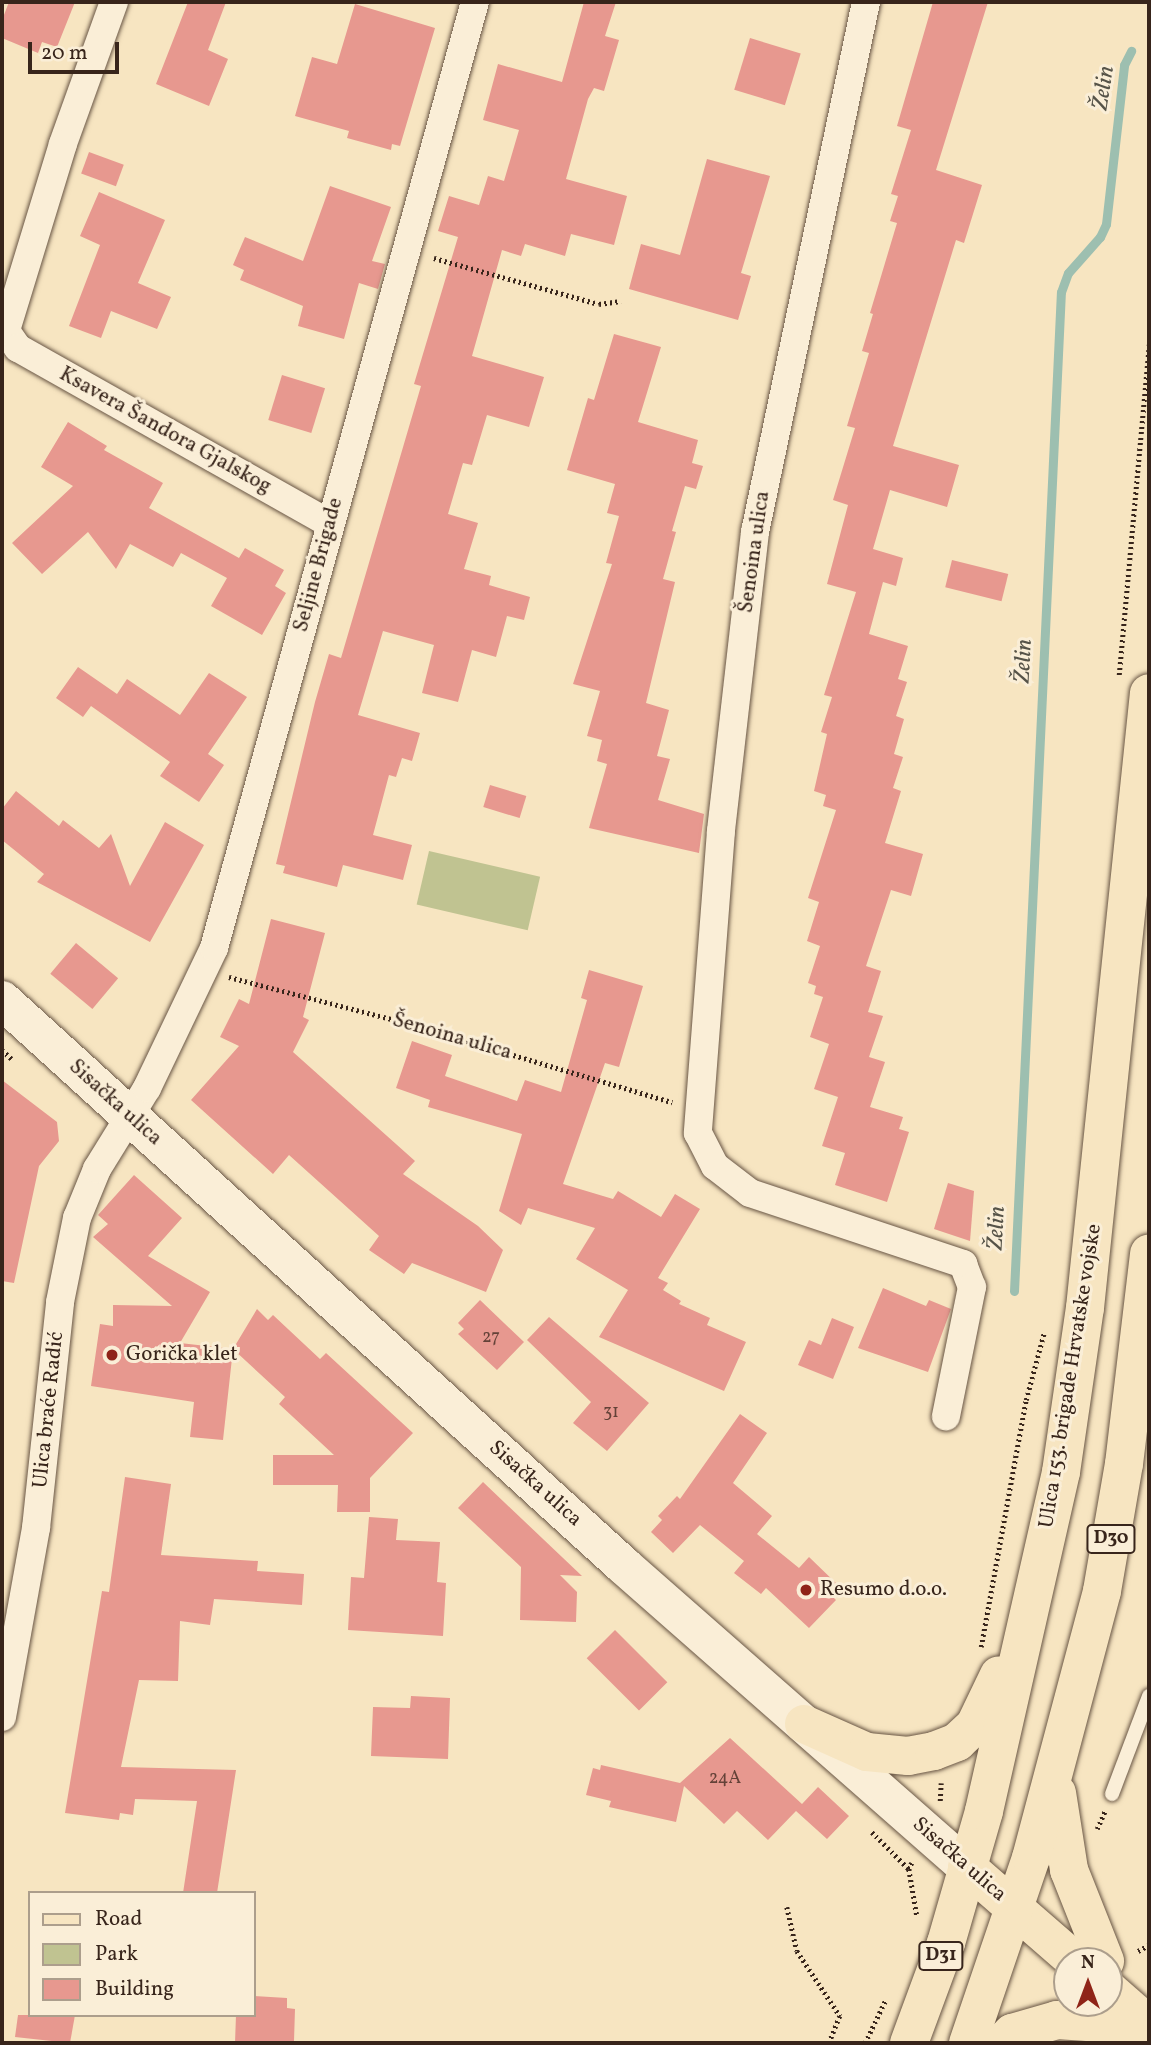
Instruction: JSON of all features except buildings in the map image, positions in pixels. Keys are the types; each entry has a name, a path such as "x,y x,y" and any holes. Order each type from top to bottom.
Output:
{"main road":[{"name":"Ulica 153. brigade Hrvatske vojske","path":"909,2043 967,1867 1027,1628 1061,1472 1085,1308 1134,689"},
{"name":"Sisačka ulica","path":"2,1000 804,1724 1059,1947"},
{"name":"D30","path":"1054,1765 1101,1591 1124,1464 1149,1253"},
{"path":"804,1724 835,1741 888,1756 934,1751 957,1742 975,1726 1027,1628"},
{"path":"1054,1765 1069,1870 1099,1947"},
{"name":"D31","path":"968,2043 1031,1858 1054,1765"},
{"path":"1002,2043 1012,2033 1057,2020 1102,2023 1134,2015 1123,1995"}],"street":[{"name":"Ksavera Šandora Gjalskog","path":"114,2 63,144 4,337 18,348 330,524"},
{"name":"Seljine Brigade","path":"129,1115 205,971 475,2"},
{"name":"Šenoina ulica","path":"866,2 755,532 721,831 698,1110 704,1152 750,1193 963,1264 972,1287 946,1416"},
{"name":"Ulica braće Radić","path":"2,1715 36,1528 67,1260 77,1218 97,1169 129,1115"}],"lane":[{"path":"1112,1794 1149,1696"}],"path":[{"path":"406,250 599,304 621,301"},
{"path":"1134,689 1149,344"},
{"name":"Šenoina ulica","path":"205,971 416,1026 698,1110"},
{"path":"979,1660 1026,1400 1047,1323"},
{"path":"911,1865 918,1921"},
{"path":"788,1907 797,1951 840,2016 829,2043"},
{"path":"865,2043 887,1996"}],"green space":[{"path":"429,851 540,877 528,930 417,905"}],"waterway":[{"name":"Želin","path":"1014,1291 1061,292 1068,273 1100,237 1106,224 1124,65 1131,51"}],"place":[{"name":"Gorička klet","path":"112,1355"},
{"name":"Resumo d.o.o.","path":"806,1590"}]}
